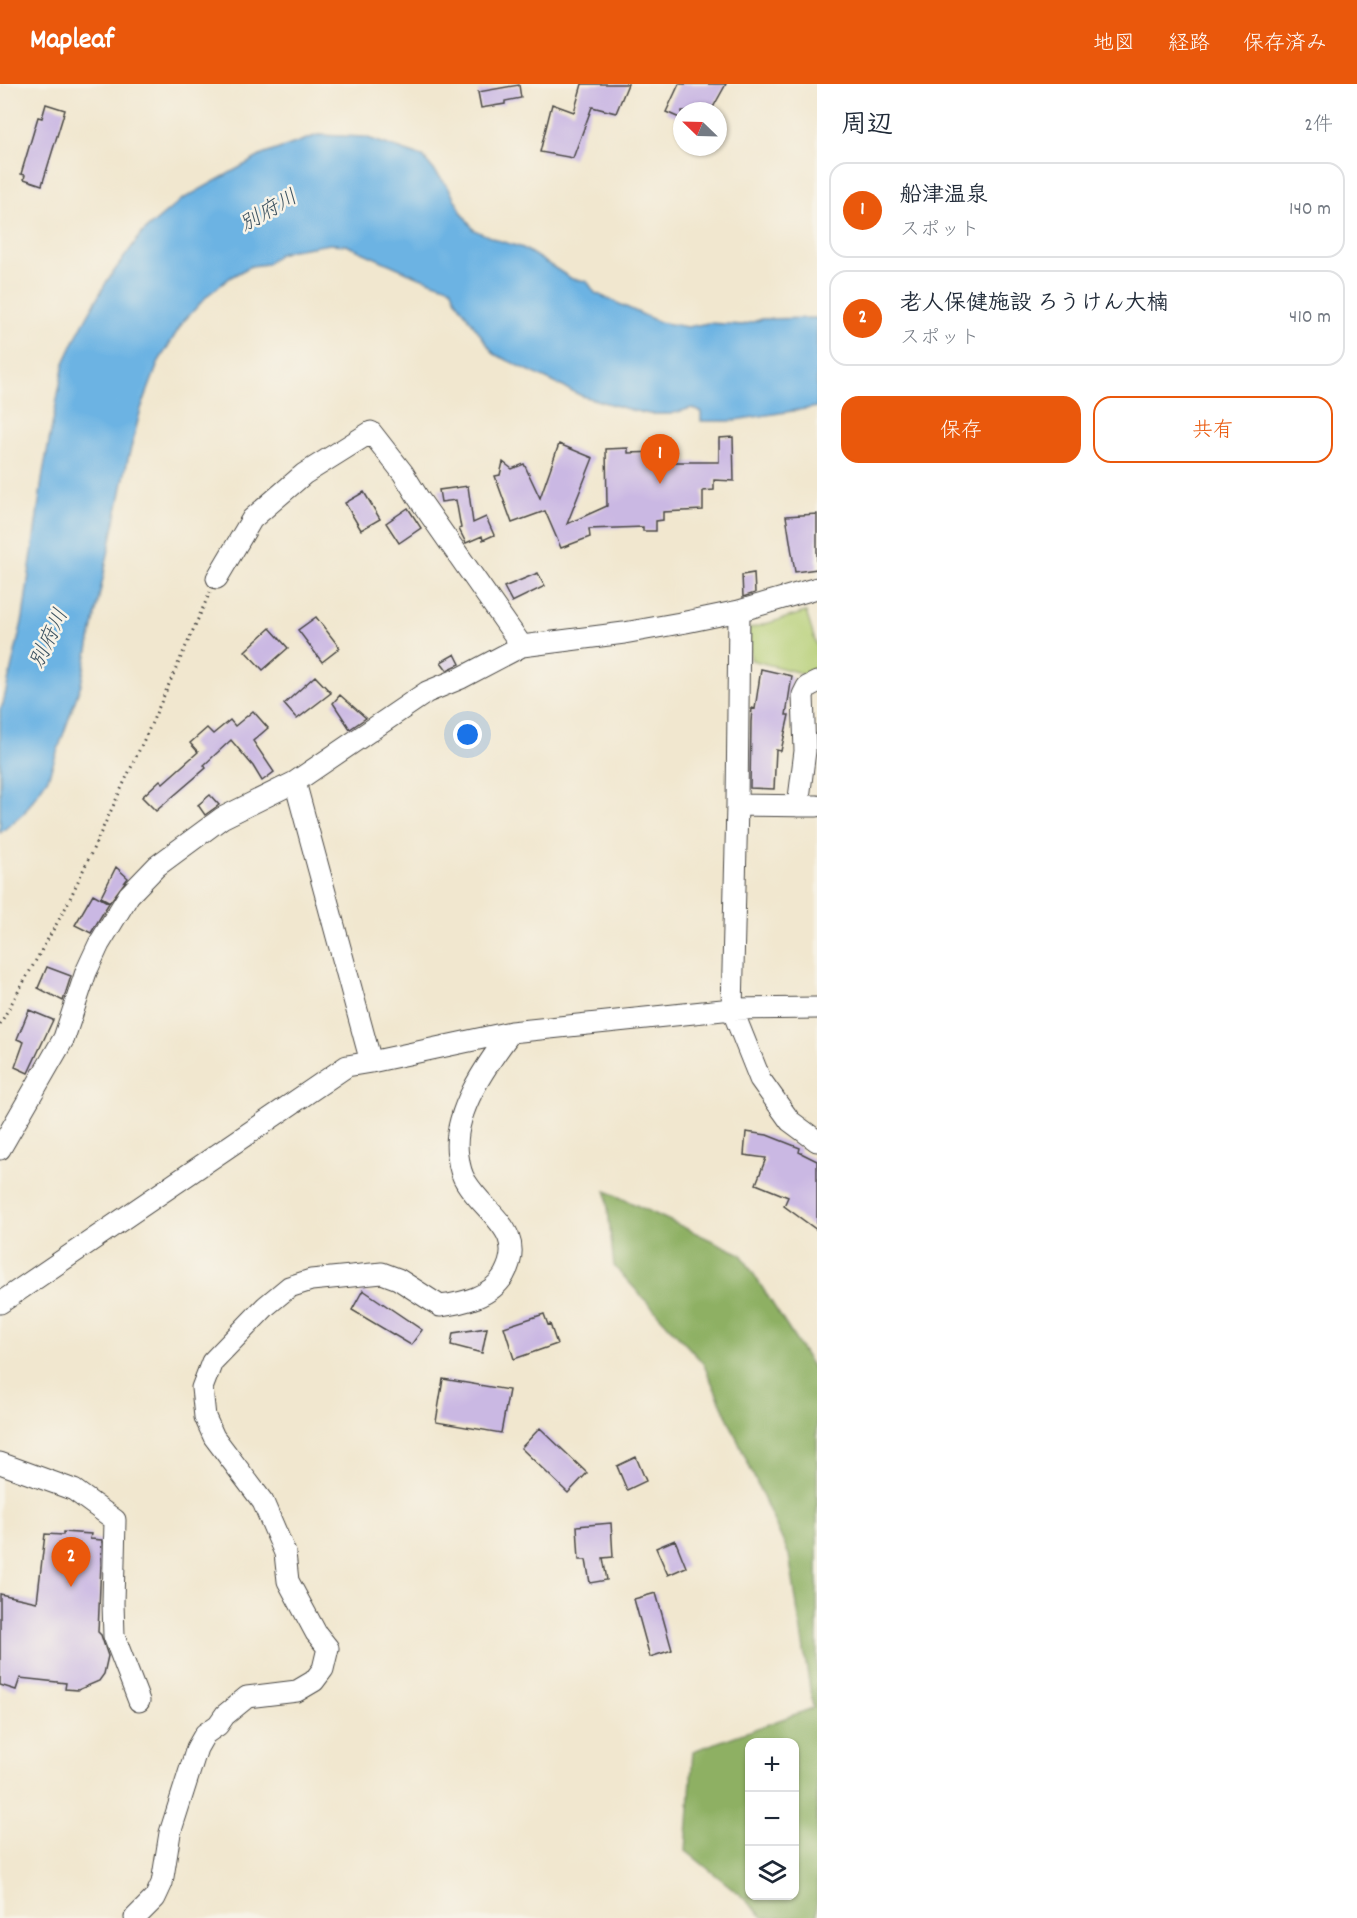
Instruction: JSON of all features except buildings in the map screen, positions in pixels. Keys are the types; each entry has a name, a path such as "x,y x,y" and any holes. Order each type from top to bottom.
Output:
{"street":[{"path":"217,578 252,519 304,474 371,432 403,473 522,645"},
{"path":"0,1149 64,1038 86,972 129,895 157,866 222,818 295,782 427,692 461,678 522,645 624,633 739,611 817,588"},
{"path":"739,611 732,1009 760,1079 790,1121 817,1141"},
{"path":"737,805 807,806 811,751 804,695 807,687 817,682"},
{"path":"295,782 371,1062"},
{"path":"0,1304 347,1066 511,1032 732,1009 817,1008"},
{"path":"135,1918 155,1898 162,1883 170,1833 197,1748 205,1734 248,1697 297,1691 314,1681 323,1669 328,1648 316,1633 288,1581 285,1552 263,1502 214,1437 205,1417 202,1388 212,1362 266,1306 290,1287 311,1280 382,1273 398,1279 440,1306 458,1304 483,1295 500,1281 509,1265 512,1245 506,1229 465,1181 458,1156 457,1133 468,1101 478,1082 511,1032"},
{"path":"0,1463 74,1490 115,1520 114,1636 139,1701"}],"path":[{"path":"0,1024 66,907 217,578"}],"green space":[{"path":"806,612 817,647 817,678 810,678 797,672 751,660 748,629"},
{"path":"606,1191 741,1254 817,1374 817,1918 764,1918 745,1900 799,1900 799,1738 745,1738 745,1900 686,1851 693,1751 813,1708 789,1555 703,1363 614,1266"}],"water":[{"name":"別府川","path":"318,135 365,137 423,157 448,187 474,230 523,248 572,279 587,281 595,293 659,322 687,327 708,323 743,325 762,319 817,318 817,407 729,421 701,421 701,412 692,408 670,414 649,414 631,410 582,396 494,354 456,300 451,288 414,275 346,245 330,244 292,250 279,254 267,264 251,266 231,277 208,295 183,322 159,361 141,409 127,463 81,684 48,778 24,813 0,833 0,709 23,618 43,473 64,363 107,281 142,233 181,200 262,155"}],"place":[{"name":"船津温泉","path":"660,484"},
{"name":"老人保健施設 ろうけん大楠","path":"71,1587"}]}
